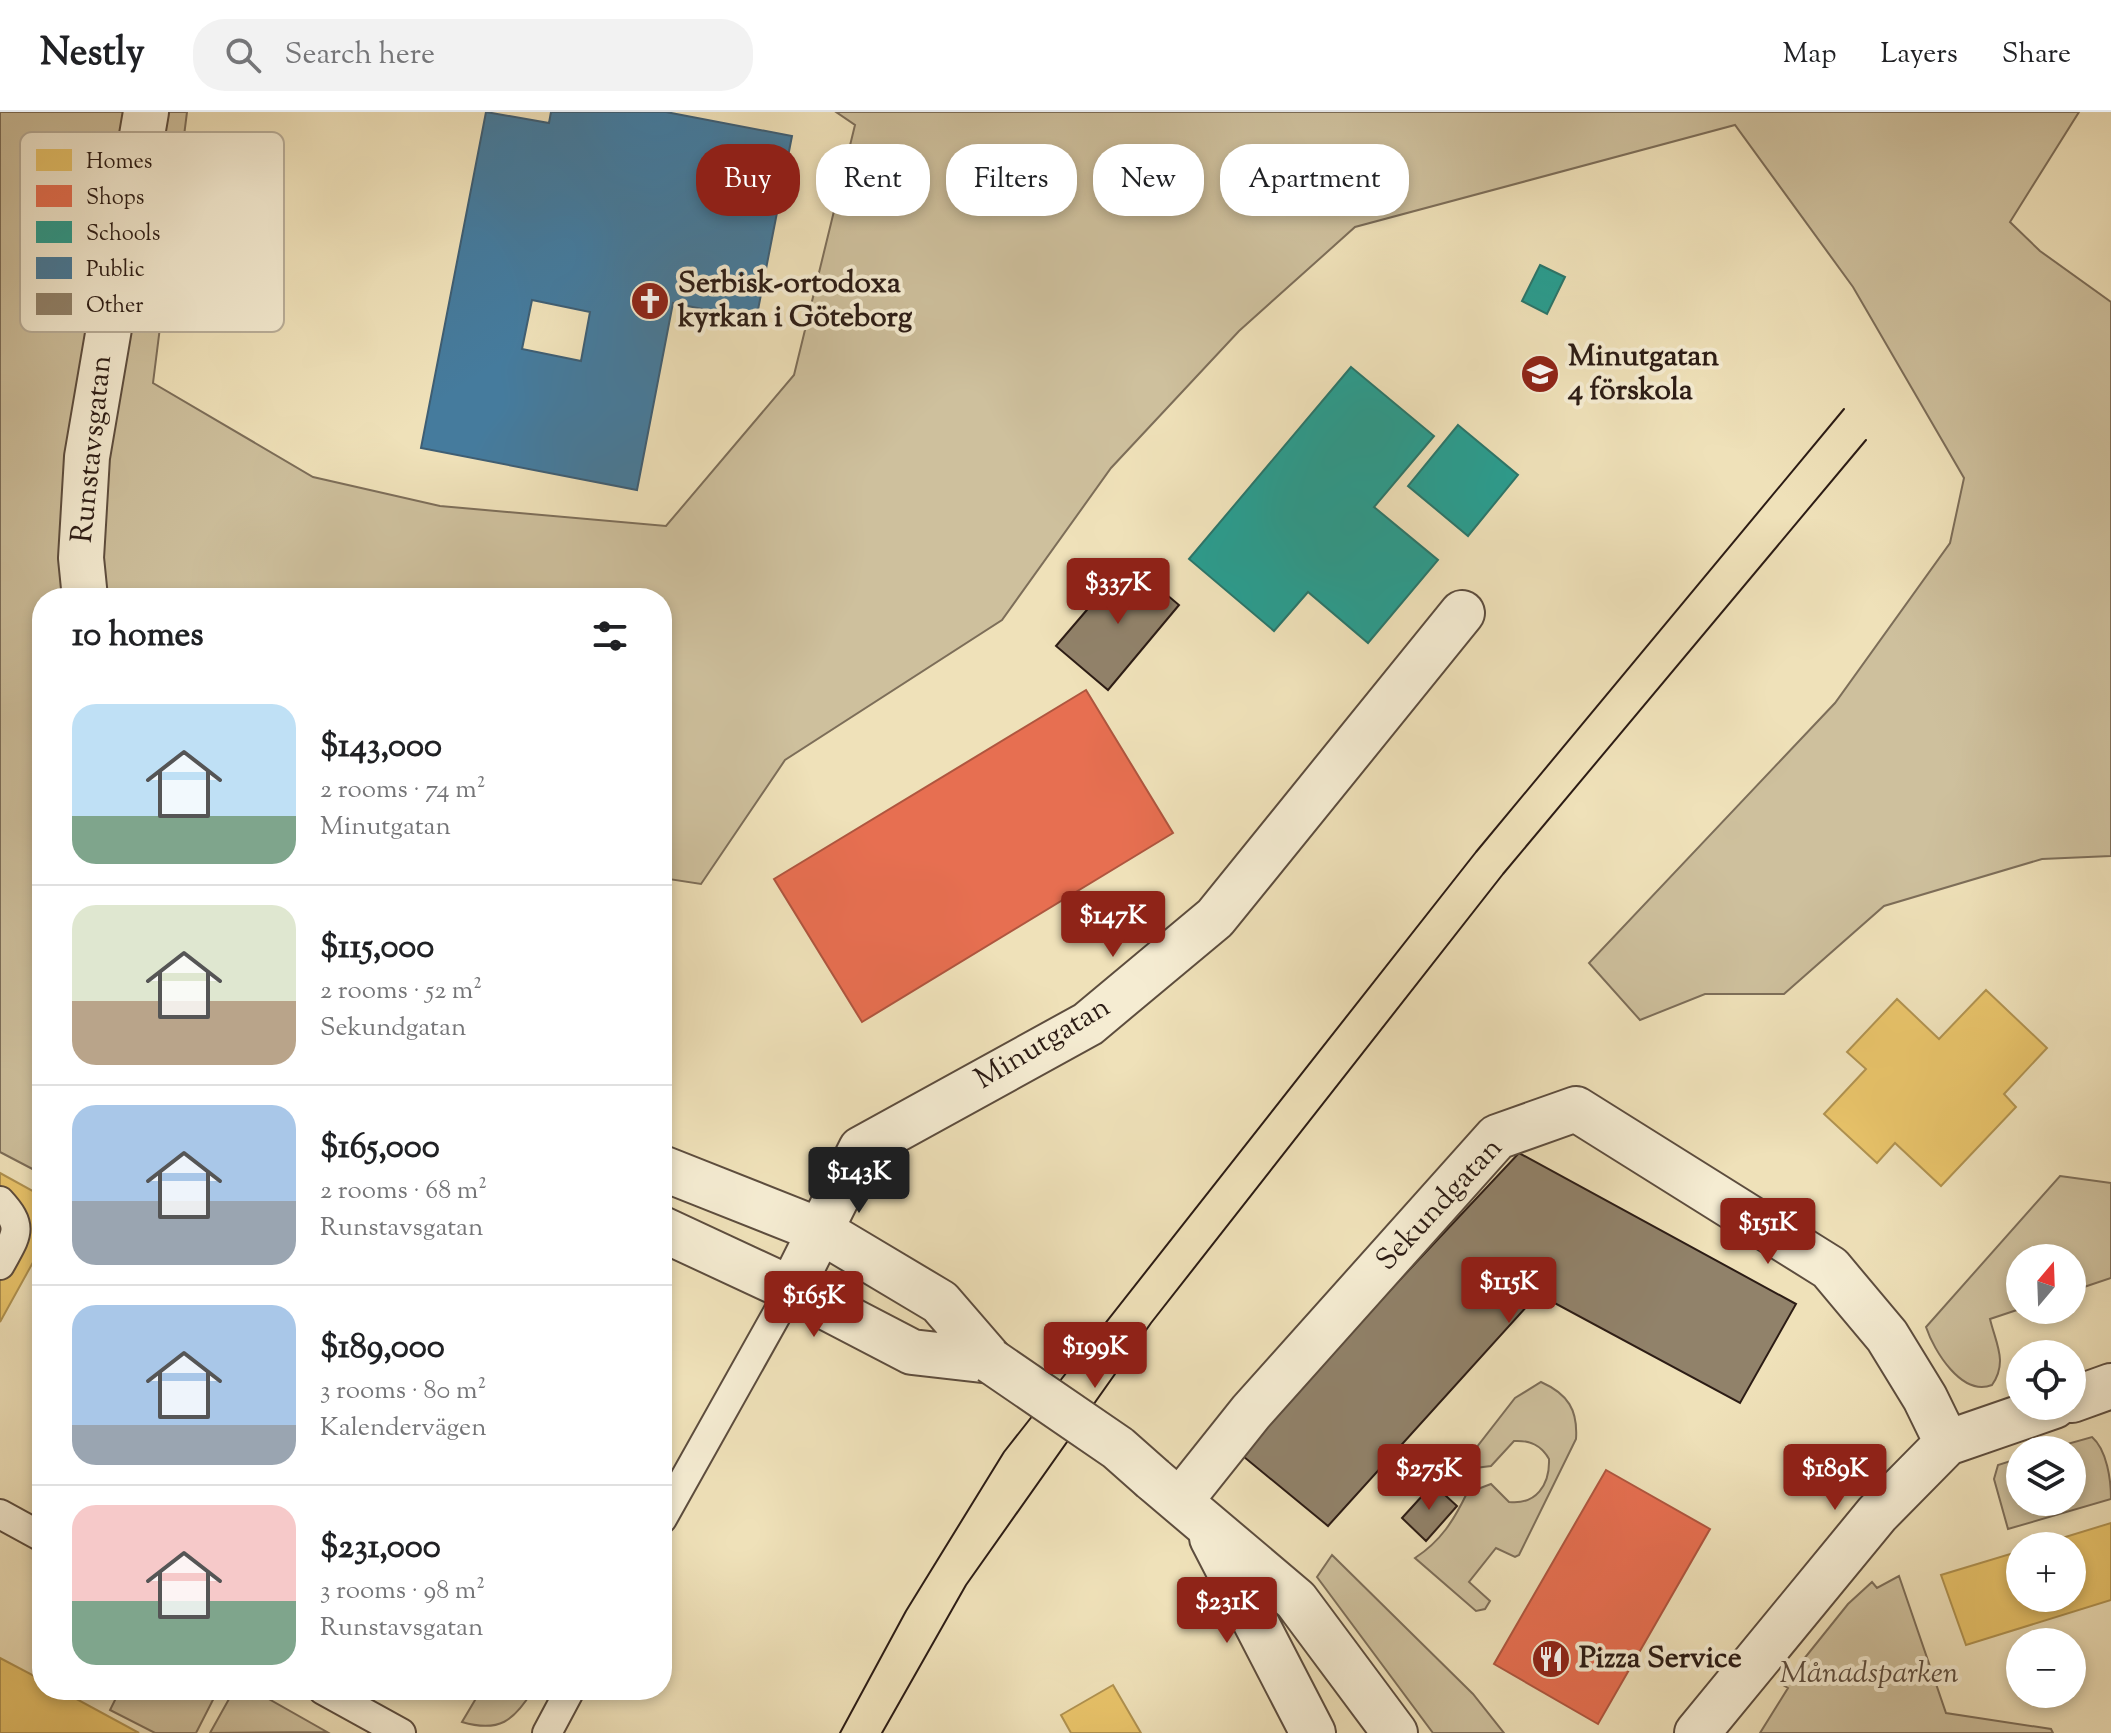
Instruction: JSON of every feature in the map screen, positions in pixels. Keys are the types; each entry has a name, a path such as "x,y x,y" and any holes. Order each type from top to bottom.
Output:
{"street":[{"name":"Runstavsgatan","path":"143,132 146,112"},
{"name":"Runstavsgatan","path":"84,588 81,558 87,457 108,332"},
{"name":"Minutgatan","path":"791,1289 861,1149 1088,1024 1215,918 1462,613"},
{"name":"Sekundgatan","path":"1179,1501 1251,1412 1497,1137 1576,1109 1830,1268 1887,1336 1925,1398 1947,1443"},
{"path":"672,1172 821,1231 940,1302 991,1361 1118,1448 1296,1600 1395,1733"},
{"path":"672,1234 791,1289 912,1352 991,1361"},
{"path":"2086,1395 2111,1386"},
{"path":"1697,1733 1859,1535 1947,1443 2014,1420"},
{"path":"1179,1501 1313,1733"}],"lane":[{"path":"0,1201 16,1218 17,1233 0,1265"},
{"path":"672,1501 791,1289"},
{"path":"0,1514 32,1532"},
{"path":"341,1700 401,1733"},
{"path":"547,1733 565,1700"}],"green space":[{"path":"0,112 187,112 184,132 20,132 20,332 159,332 153,383 313,477 440,506 666,526 794,375 833,216 930,216 930,144 850,144 855,125 836,112 2079,112 2010,222 2040,251 2111,302 2111,856 2042,859 1884,906 1784,994 1705,994 1640,1020 1589,963 1835,703 1950,543 1964,478 1853,287 1735,125 1409,213 1409,144 1220,144 1220,216 1396,216 1355,227 1239,331 1111,468 1002,620 785,760 701,884 672,880 672,588 32,588 32,1169 0,1152"},
{"path":"2060,1176 2111,1183 2111,1278 2086,1286 2086,1244 2006,1244 2006,1314 1990,1319 2000,1361 1992,1385 1981,1387 1960,1378 1942,1359 1926,1327"},
{"path":"1541,1382 1558,1392 1569,1404 1575,1420 1576,1439 1519,1555 1515,1557 1496,1548 1469,1582 1490,1601 1485,1609 1476,1611 1415,1558 1446,1529 1467,1493 1491,1484 1509,1502 1519,1502 1534,1497 1540,1491 1547,1477 1549,1459 1539,1447 1525,1441 1514,1441 1491,1466 1459,1470 1515,1398"},
{"path":"2092,1437 2105,1457 2111,1499 2086,1506 2086,1439"},
{"path":"2006,1462 2006,1516 2053,1516 2008,1529 1994,1479 1998,1465"},
{"path":"1332,1555 1473,1694 1504,1733 1433,1733 1317,1577"},
{"name":"Månadsparken","path":"1899,1576 1946,1713 2051,1729 2053,1733 1760,1733 1788,1688 1783,1685 1848,1604 1872,1582 1877,1588"},
{"path":"115,1700 213,1700 196,1733 155,1733 110,1710"},
{"path":"228,1700 271,1700 327,1732 210,1733"},
{"path":"475,1700 526,1700 512,1717 496,1725 462,1722"}],"building: Homes":[{"path":"1986,990 2047,1048 2004,1094 2016,1107 1941,1186 1895,1143 1877,1163 1824,1114 1866,1069 1847,1052 1897,999 1939,1039"},
{"path":"0,1173 32,1191 32,1264 0,1322"},
{"path":"2111,1523 2111,1600 2086,1608 2086,1532 2082,1532"},
{"path":"2006,1555 2006,1612 2072,1612 2021,1628 2006,1628 2006,1633 1966,1645 1941,1575"},
{"path":"0,1658 32,1675 32,1700 78,1700 139,1733 0,1733"},
{"path":"1113,1685 1141,1733 1071,1733 1061,1715"}],"building: Shops":[{"path":"1086,690 1173,833 862,1022 774,879"},
{"path":"1606,1470 1710,1529 1598,1724 1494,1664"}],"building: Schools":[{"path":"1540,265 1565,277 1547,314 1522,301"},
{"path":"1351,367 1434,436 1374,507 1438,560 1368,643 1308,592 1274,631 1189,559"},
{"path":"1458,425 1518,475 1468,536 1408,486"}],"building: Public":[{"name":"Serbisk-ortodoxa kyrkan i Göteborg","path":"486,112 549,123 551,112 666,112 792,136 790,144 696,144 696,216 776,216 756,320 673,303 637,490 421,448","holes":["532,300 590,312 581,361 522,349"]}],"building: Other":[{"path":"1128,562 1179,605 1108,690 1056,646"},
{"path":"1519,1153 1796,1304 1740,1403 1538,1294 1328,1526 1238,1452"},
{"path":"1433,1484 1457,1506 1426,1541 1402,1518"}],"tram line":[{"path":"840,1733 906,1611 1004,1452 1476,852 1844,409"},
{"path":"882,1733 966,1585 1151,1323 1503,874 1866,440"}],"place":[{"name":"Serbisk-ortodoxa kyrkan i Göteborg","path":"650,301"},
{"name":"Minutgatan 4 förskola","path":"1540,374"},
{"name":"Pizza Service","path":"1551,1659"}]}
